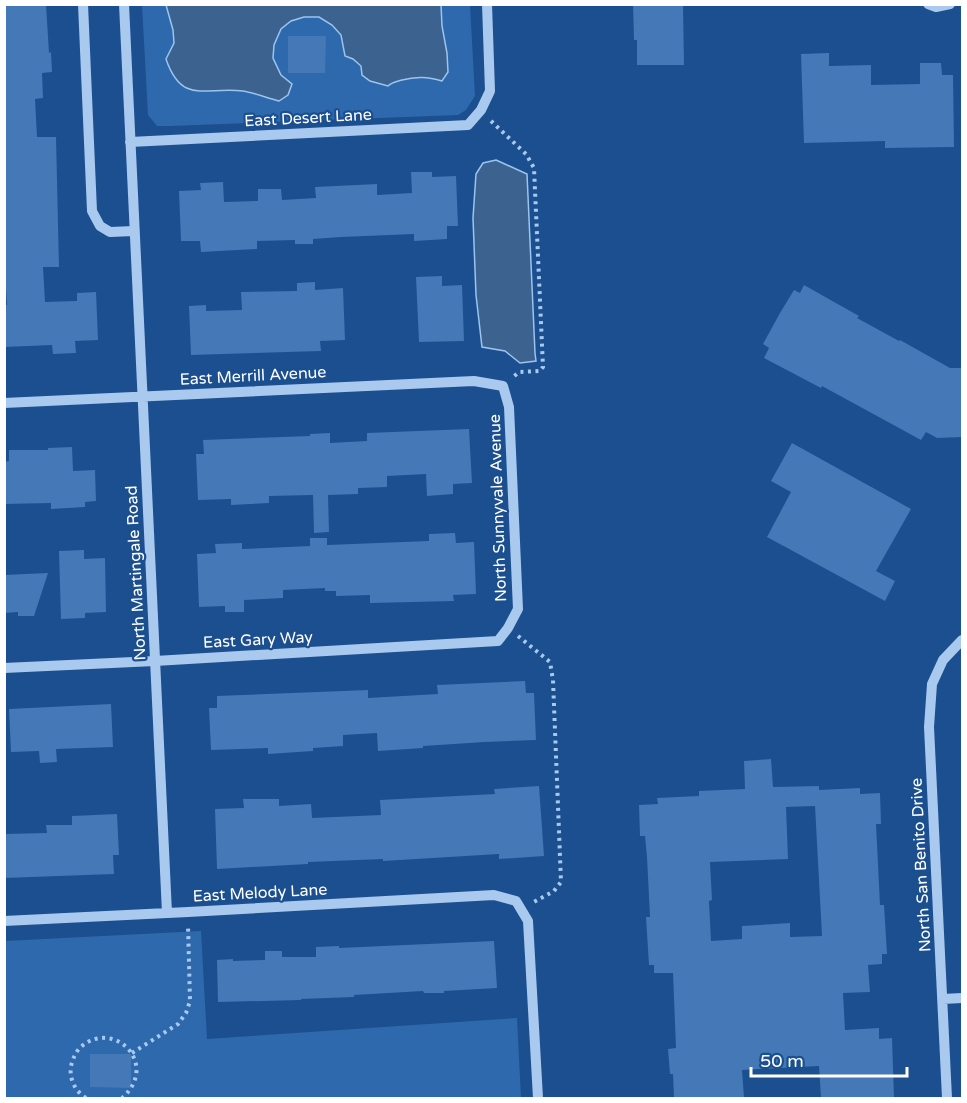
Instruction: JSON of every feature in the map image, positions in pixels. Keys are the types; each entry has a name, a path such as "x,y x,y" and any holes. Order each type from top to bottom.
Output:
{"street":[{"path":"83,4 92,211 100,226 110,232 135,231"},
{"name":"North Martingale Road","path":"124,4 167,913"},
{"path":"481,110 490,91 486,4"},
{"path":"928,4 936,7 950,4"},
{"name":"East Desert Lane","path":"130,142 468,125 481,110"},
{"name":"East Merrill Avenue","path":"4,403 474,381 503,386"},
{"name":"North Sunnyvale Avenue","path":"503,386 509,407 518,609 508,628"},
{"name":"East Gary Way","path":"4,668 498,641 508,628"},
{"name":"North San Benito Drive","path":"947,1098 929,726 932,684 943,660 963,640"},
{"name":"East Melody Lane","path":"4,921 494,895 519,905"},
{"path":"519,905 528,921 538,1098"},
{"path":"943,999 963,998"}],"path":[{"path":"481,110 526,154 534,168 543,367 540,371 519,372 503,386"},
{"path":"508,628 550,662 553,680 561,882 554,891 519,905"},
{"path":"132,1053 178,1024 186,1013 190,1001 188,912"},
{"path":"86,1098 76,1089 72,1080 70,1070 73,1059 85,1044 95,1039 105,1038 125,1045 136,1062 135,1083 123,1098"}],"shaded area":[{"path":"142,5 470,5 475,96 466,110 458,115 157,126 148,115"},
{"path":"166,5 441,5 448,72 442,81 413,78 394,82 388,86 370,81 362,75 361,66 345,56 341,35 332,25 319,17 304,17 291,21 281,29 274,45 273,58 281,75 292,84 288,95 279,101 243,91 197,91 188,88 172,74 166,59 174,43"},
{"path":"496,160 527,174 536,361 520,363 505,351 482,347 476,295 473,218 476,174 483,163"},
{"path":"201,931 207,1039 517,1018 521,1098 5,1098 5,941"}],"building":[{"path":"4,4 46,4 52,72 42,73 43,98 35,99 37,137 56,137 59,267 43,267 45,302 77,301 77,293 96,292 98,340 75,341 76,353 53,354 52,345 4,347 4,305 7,305 4,258"},
{"path":"633,4 683,4 684,65 637,65"},
{"path":"288,36 326,36 325,73 288,73"},
{"path":"829,53 829,66 871,65 871,85 920,84 920,63 941,63 942,75 953,75 954,147 885,148 885,141 804,143 801,54"},
{"path":"411,172 432,172 432,177 456,176 458,226 447,226 447,239 414,241 414,234 313,239 313,244 295,244 295,240 257,241 257,249 201,252 200,241 181,241 179,191 201,190 200,183 223,182 224,202 258,201 258,189 281,189 282,200 316,198 315,187 377,184 377,195 412,193"},
{"path":"442,276 442,286 462,285 464,341 419,342 416,277"},
{"path":"315,282 315,290 343,288 345,340 320,341 321,351 191,355 189,306 206,305 206,311 242,310 241,292 297,291 297,283"},
{"path":"804,285 859,316 857,318 950,368 963,368 963,437 937,438 926,432 921,440 822,386 821,388 764,358 769,348 763,344 794,290 800,293"},
{"path":"469,429 472,483 453,484 453,494 427,496 426,474 387,476 387,487 358,488 358,494 328,495 329,532 314,533 313,495 269,496 269,503 231,505 231,499 198,500 196,454 204,454 203,440 310,436 310,434 330,433 330,443 367,441 367,433"},
{"path":"792,443 911,509 876,571 895,581 885,601 767,537 791,492 771,481"},
{"path":"72,447 73,471 95,470 96,501 85,502 85,507 51,509 51,503 4,504 4,462 9,461 9,450 48,450 48,448"},
{"path":"455,533 456,543 474,542 476,594 453,595 454,601 370,603 370,595 336,596 336,591 325,591 325,588 283,590 283,598 244,600 244,612 225,612 225,606 199,607 197,554 216,553 215,544 242,543 242,549 310,546 310,538 327,538 327,545 429,541 429,534"},
{"path":"84,550 84,559 105,558 106,612 85,613 85,618 61,619 59,551"},
{"path":"48,573 34,616 18,616 18,612 4,613 4,575"},
{"path":"525,681 526,693 534,693 536,740 423,746 423,748 378,751 377,733 343,735 343,746 313,748 313,751 268,754 268,748 211,750 209,708 217,708 217,696 368,690 368,698 438,694 437,685"},
{"path":"111,704 113,747 56,749 57,762 40,763 39,751 11,752 9,709"},
{"path":"771,759 773,787 819,786 819,790 860,788 860,794 880,793 881,824 876,824 880,905 884,905 887,954 882,954 882,964 868,965 870,992 843,993 845,1030 879,1028 879,1039 892,1038 894,1098 821,1098 819,1066 742,1070 744,1098 674,1098 673,1074 670,1074 668,1049 676,1048 673,973 654,973 654,965 649,965 646,917 650,917 647,857 645,836 640,836 639,805 658,804 657,798 699,796 699,791 745,789 744,761","holes":["815,806 822,936 790,937 790,923 742,926 742,939 711,941 710,862 788,859 786,807"]},
{"path":"539,786 544,856 499,859 499,854 383,861 383,859 308,862 308,864 217,869 215,809 244,808 243,799 279,799 279,806 311,804 312,818 381,815 380,800 495,794 494,789"},
{"path":"117,814 119,855 113,855 114,874 4,878 4,834 47,833 46,825 72,825 72,816"},
{"path":"494,941 497,988 444,991 444,993 424,993 423,991 301,1000 218,1002 217,960 265,960 265,951 282,951 282,957 316,957 316,947"},
{"path":"90,1054 131,1054 131,1088 90,1087"}]}
